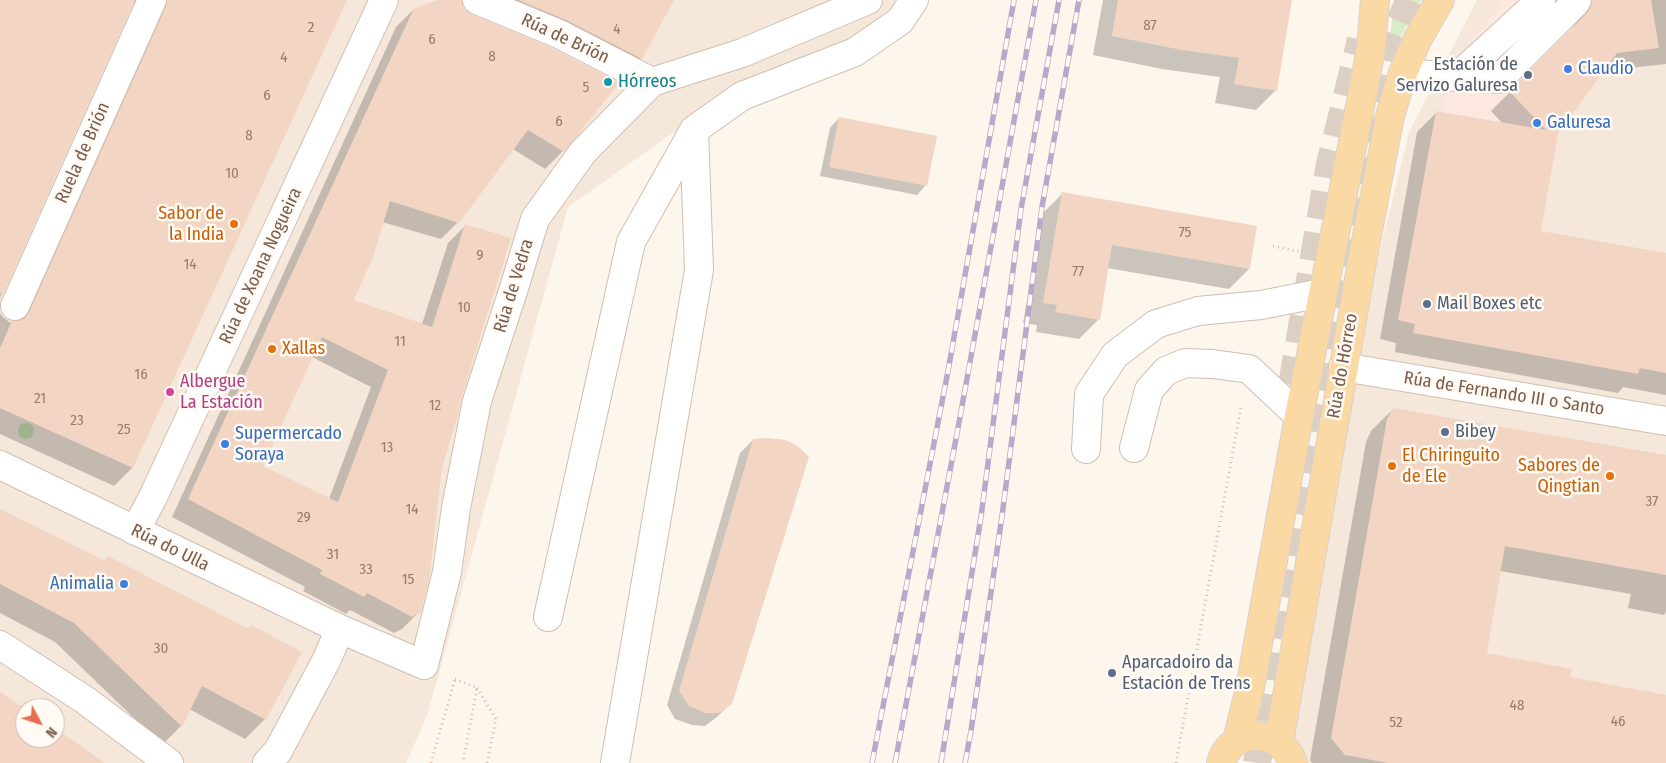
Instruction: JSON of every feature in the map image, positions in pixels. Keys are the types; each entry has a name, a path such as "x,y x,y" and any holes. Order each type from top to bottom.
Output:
{"main road":[{"name":"Rúa do Hórreo","path":"1229,752 1250,688 1322,293 1371,48 1375,0"},
{"name":"Rúa do Hórreo","path":"1286,753 1343,367 1378,173 1390,116 1403,73 1417,40 1440,0"},
{"path":"1229,752 1247,737 1258,735 1269,738 1286,753"}],"street":[{"name":"Ruela de Brión","path":"15,306 152,0"},
{"name":"Rúa de Xoana Nogueira","path":"135,531 157,488 384,0"},
{"name":"Rúa de Brión","path":"477,0 559,34 652,82"},
{"name":"Rúa de Vedra","path":"424,665 447,572 456,508 477,402 534,219 583,152 652,82 742,53 868,0"},
{"path":"548,617 631,242 694,130 742,96 855,52 900,20 914,0"},
{"path":"1457,77 1541,0"},
{"path":"1403,73 1499,79 1577,0"},
{"path":"615,763 699,270 694,130"},
{"path":"1086,449 1089,394 1115,355 1156,324 1198,310 1261,306 1322,293"},
{"path":"1134,448 1149,390 1166,371 1186,363 1213,364 1249,369 1299,416"},
{"name":"Rúa de Fernando III o Santo","path":"1343,367 1666,421"},
{"name":"Rúa do Ulla","path":"0,465 340,630"},
{"path":"268,763 278,751 326,661 340,630 424,665"},
{"path":"0,645 85,700 170,763"}],"path":[{"path":"1273,246 1300,252"},
{"path":"1176,763 1242,397"},
{"path":"424,665 477,688 496,719 487,763"},
{"path":"431,763 455,679"},
{"path":"463,763 477,688"}],"shaded area":[{"path":"0,0 922,0 826,63 673,133 568,207 428,713 406,763 0,763"},
{"path":"1477,0 1666,0 1666,763 1283,763 1351,368 1409,132"},
{"name":"Estación de Servizo Galuresa","path":"1505,0 1632,0 1558,134 1440,112 1470,45 1480,28"}],"green space":[{"path":"1394,0 1421,0 1388,59"}],"building":[{"path":"0,0 135,0 3,294 0,293"},
{"path":"167,0 347,0 133,468 0,408 0,348 12,321 24,319 29,312 166,6"},
{"path":"438,0 462,0 464,9 471,14 552,48 619,83 564,152 528,130 459,223 390,201 373,257 354,300 432,327 465,224 511,238 462,396 442,468 429,581 421,612 412,617 367,593 364,597 320,574 322,570 188,499 414,8","holes":["322,337 388,370 338,502 263,466"]},
{"path":"518,0 674,0 642,59 566,20"},
{"path":"1118,0 1292,0 1277,91 1234,84 1239,58 1182,50 1112,36"},
{"path":"1592,0 1651,0 1659,48 1617,53 1558,134 1541,231 1666,253 1666,373 1640,368 1638,374 1413,333 1415,324 1398,320 1436,111 1546,130 1509,91 1586,14"},
{"path":"839,117 937,136 927,186 829,167"},
{"path":"1062,192 1257,226 1250,269 1112,245 1100,320 1055,312 1057,305 1043,303"},
{"path":"1393,408 1666,455 1666,575 1505,546 1487,653 1572,669 1570,677 1666,695 1666,763 1388,763 1345,755 1331,738 1387,419"},
{"path":"753,439 786,440 799,447 809,457 732,704 719,713 705,713 689,706 679,691"},
{"path":"0,509 106,561 108,556 249,629 251,625 302,652 266,720 202,686 182,727 74,623 0,584"},
{"path":"0,692 15,702 15,748 65,748 65,735 105,763 0,763"}],"tunnel":[{"path":"1257,763 1351,217 1387,50 1410,0"},
{"path":"1292,385 1330,164 1361,40"}],"railway":[{"path":"872,763 948,371 1014,0"},
{"path":"895,763 1036,0"},
{"path":"941,763 981,517 1021,209 1059,0"},
{"path":"965,763 1002,516 1042,207 1079,0"}],"place":[{"name":"Claudio","path":"1568,69"},
{"name":"Estación de Servizo Galuresa","path":"1528,75"},
{"name":"Hórreos","path":"608,82"},
{"name":"Galuresa","path":"1537,123"},
{"name":"Sabor de la India","path":"234,224"},
{"name":"Mail Boxes etc","path":"1427,304"},
{"name":"Xallas","path":"272,349"},
{"name":"Albergue La Estación","path":"170,392"},
{"name":"Bibey","path":"1445,432"},
{"name":"Supermercado Soraya","path":"225,444"},
{"name":"El Chiringuito de Ele","path":"1392,466"},
{"name":"Sabores de Qingtian","path":"1610,476"},
{"name":"Animalia","path":"124,584"},
{"name":"Aparcadoiro da Estación de Trens","path":"1112,673"}]}
